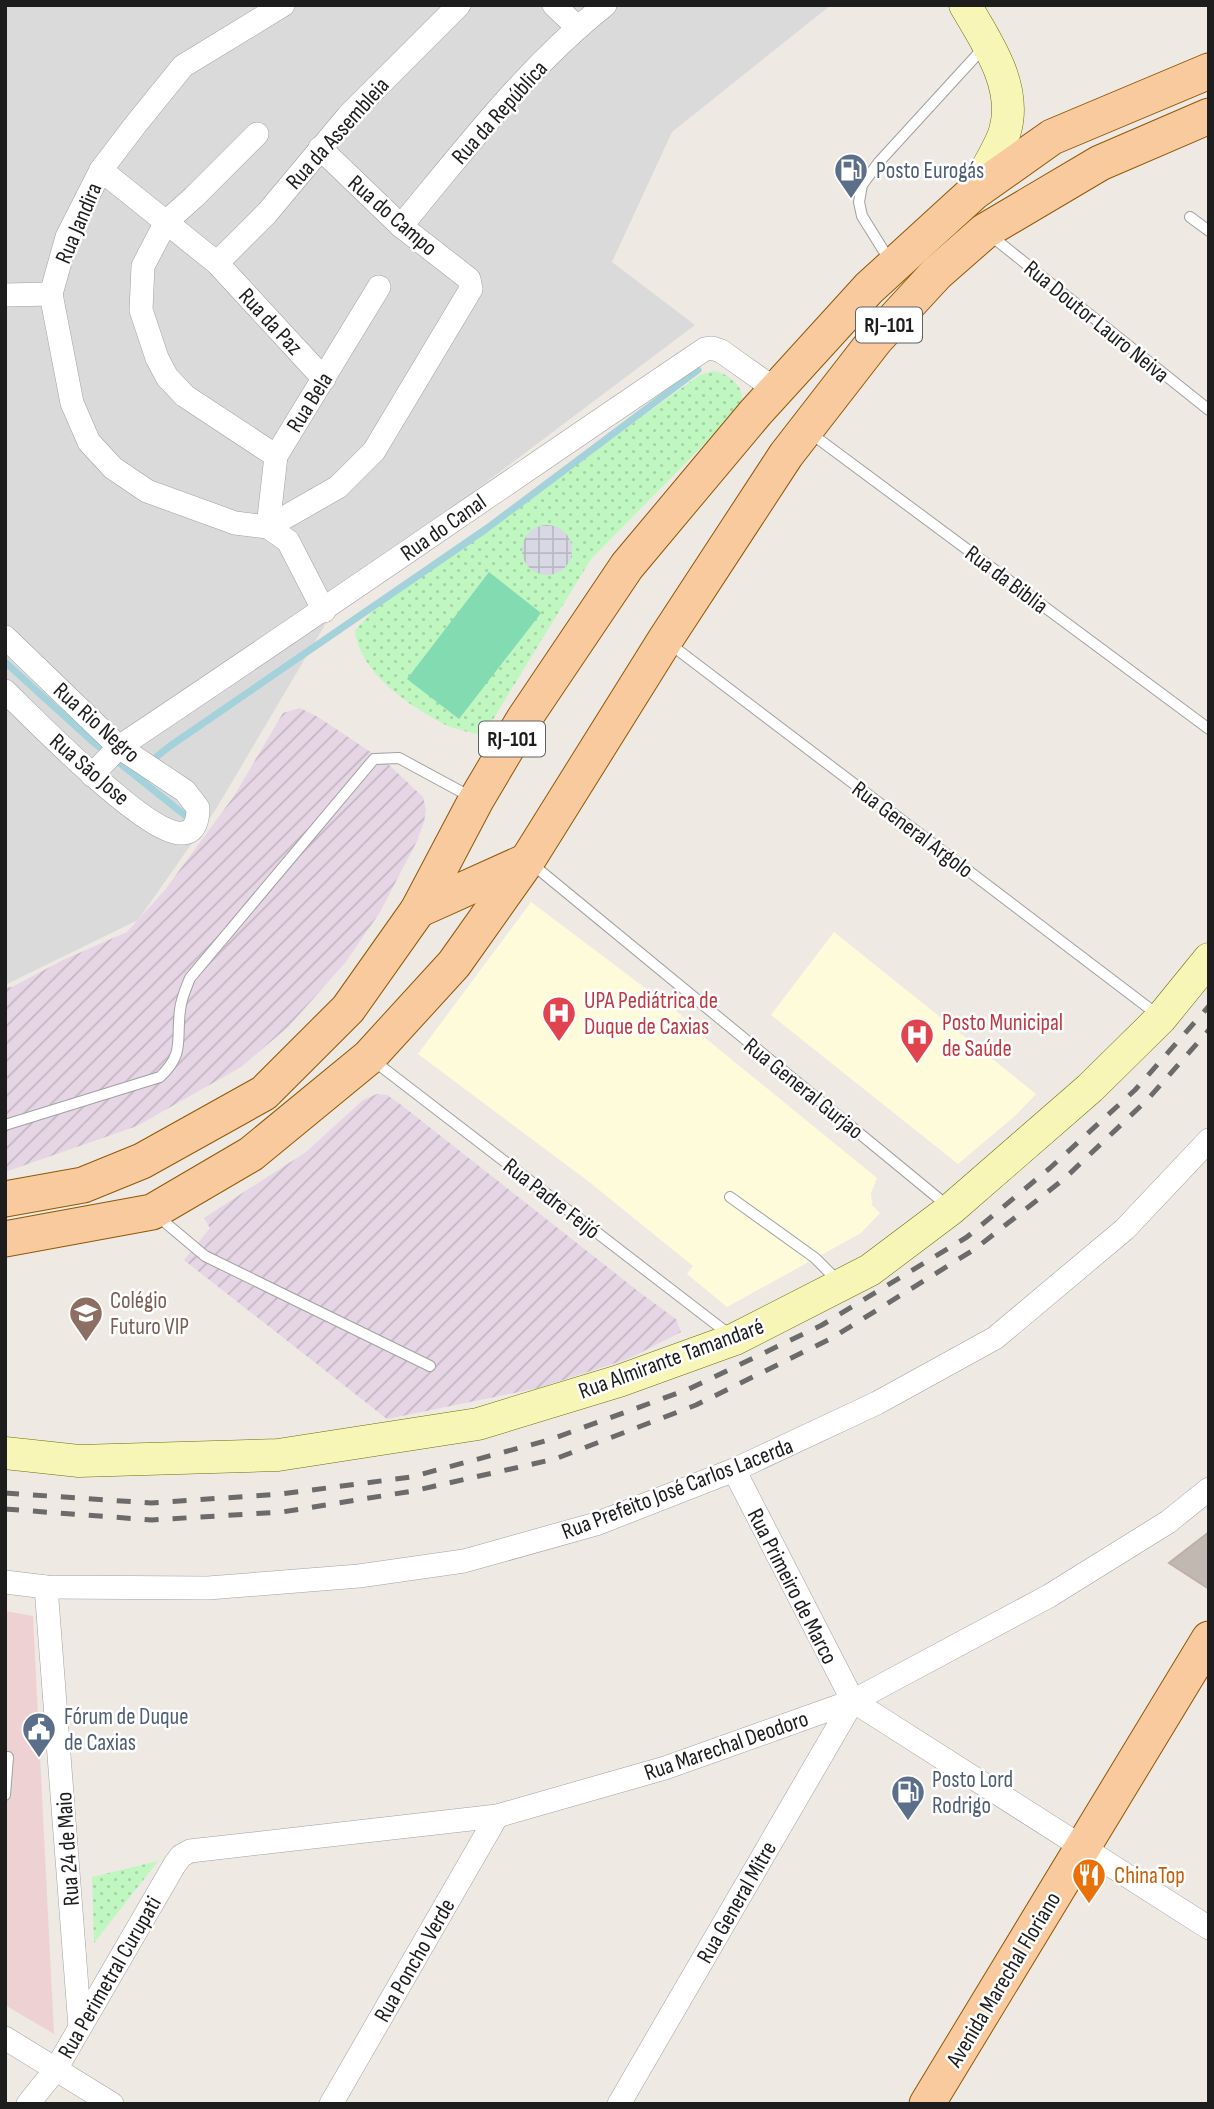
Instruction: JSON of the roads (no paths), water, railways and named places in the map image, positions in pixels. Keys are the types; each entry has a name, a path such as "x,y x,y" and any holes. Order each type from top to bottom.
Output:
{"main road":[{"path":"965,5 988,43 1003,78 1007,110 1005,131 973,194"},
{"name":"RJ-101","path":"5,1199 83,1185 130,1166 264,1093 348,1009 418,910 524,719 627,566 776,390 869,288 973,194 1052,137 1209,71"},
{"name":"RJ-101","path":"5,1239 152,1212 251,1154 369,1057 454,964 527,861 664,640 805,429 894,320 937,273 985,231 1100,163 1209,116"},
{"path":"418,910 527,861"},
{"name":"Rua Almirante Tamandaré","path":"5,1453 79,1461 278,1455 478,1424 619,1381 735,1339 870,1270 951,1209 1090,1088 1161,1018 1209,959"},
{"name":"Avenida Marechal Floriano","path":"927,2104 1209,1639"}],"street":[{"name":"Rua Jandira","path":"268,527 235,523 147,491 113,468 89,442 72,403 51,294 67,237 101,170 183,66 283,5"},
{"name":"Rua da Assembleia","path":"217,264 267,213 348,116 459,5"},
{"path":"554,5 577,27"},
{"name":"Rua da República","path":"401,226 494,112 577,27 605,5"},
{"path":"257,134 166,222 143,266 141,310 167,377 185,396 276,456"},
{"name":"Rua do Campo","path":"268,527 338,488 374,451 471,289 469,279 401,226 320,148"},
{"name":"Rua da Paz","path":"101,170 217,264 324,379"},
{"name":"Rua Bela","path":"268,527 276,456 379,287"},
{"path":"5,295 51,294"},
{"name":"Rua do Canal","path":"119,762 324,611 499,487 705,349 721,351 776,390"},
{"path":"268,527 288,541 324,611"},
{"name":"Rua Rio Negro","path":"5,637 119,762 185,791 198,808 198,819 192,829 182,833"},
{"name":"Rua Sāo Jose","path":"5,691 119,762 145,816 169,830 182,833"},
{"name":"Rua Prefeito José Carlos Lacerda","path":"5,1582 46,1587 208,1588 359,1576 464,1561 596,1524 734,1471 877,1403 995,1338 1125,1228 1209,1140"},
{"name":"Rua Primeiro de Marco","path":"734,1471 853,1701"},
{"name":"Rua Marechal Deodoro","path":"190,1851 497,1816 665,1768 853,1701 1049,1596 1168,1522 1209,1489"},
{"name":"Rua 24 de Maio","path":"46,1587 80,2027"},
{"path":"853,1701 1209,1928"},
{"name":"Rua General Mitre","path":"619,2104 853,1701"},
{"name":"Rua Poncho Verde","path":"331,2104 497,1816"},
{"name":"Rua Perimetral Curupati","path":"28,2104 56,2069 175,1864 190,1851"},
{"path":"5,2038 112,2104"}],"lane":[{"path":"893,266 862,216 859,202 862,185 879,162 988,43"},
{"path":"1191,217 1209,231"},
{"name":"Rua Doutor Lauro Neiva","path":"985,231 1209,410"},
{"name":"Rua da Biblia","path":"805,429 1209,729"},
{"name":"Rua General Argolo","path":"664,640 1161,1018"},
{"path":"5,1125 160,1077 171,1067 179,1053 180,1009 190,978 374,759 399,758 477,800"},
{"name":"Rua General Gurjao","path":"527,861 951,1209"},
{"name":"Rua Padre Feijó","path":"369,1057 735,1339"},
{"path":"730,1197 815,1258 843,1285"},
{"path":"152,1212 205,1256 430,1366"},
{"path":"5,1795 8,1757"}],"waterway":[{"path":"135,774 170,746 486,529 698,370"},
{"path":"5,662 92,741 191,820"}],"railway":[{"path":"5,1493 151,1503 281,1494 411,1477 549,1440 689,1389 822,1325 967,1237 1050,1168 1135,1090 1209,1006"},
{"path":"5,1509 152,1520 282,1512 413,1491 555,1459 696,1405 832,1338 975,1249 1064,1179 1147,1100 1209,1030"}],"place":[{"name":"Posto Eurogás","path":"851,200"},
{"name":"UPA Pediátrica de Duque de Caxias","path":"559,1043"},
{"name":"Posto Municipal de Saúde","path":"917,1065"},
{"name":"Colégio Futuro VIP","path":"86,1343"},
{"name":"Fórum de Duque de Caxias","path":"39,1759"},
{"name":"Posto Lord Rodrigo","path":"908,1822"},
{"name":"ChinaTop","path":"1089,1905"}]}
